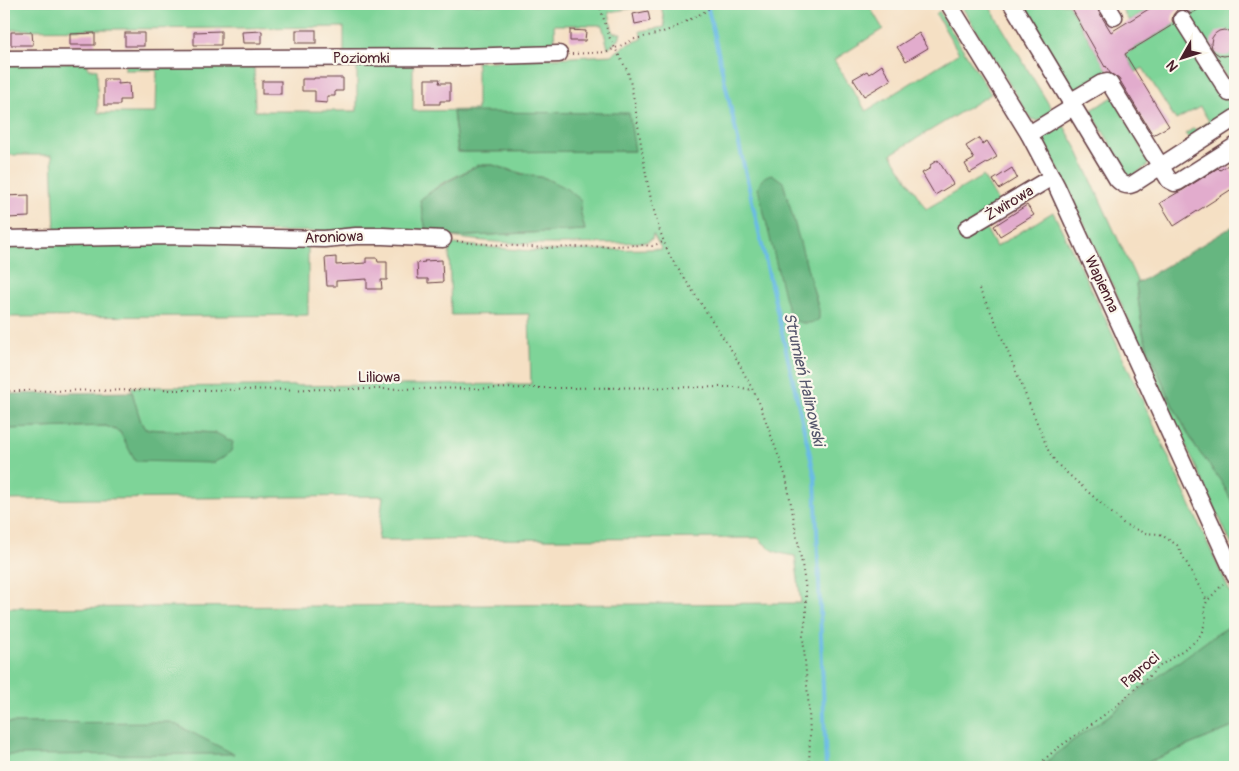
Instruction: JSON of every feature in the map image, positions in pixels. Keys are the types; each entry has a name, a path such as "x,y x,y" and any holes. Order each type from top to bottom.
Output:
{"street":[{"name":"Wapienna","path":"949,4 1029,134 1052,177 1102,284 1232,578"},
{"path":"1012,4 1121,183 1126,185 1132,184 1235,118"},
{"path":"1182,19 1233,94"},
{"name":"Poziomki","path":"4,59 453,58 559,54"},
{"path":"1029,134 1102,83 1107,82 1170,180 1176,183 1235,146"},
{"name":"Żwirowa","path":"967,228 1052,177"},
{"name":"Aroniowa","path":"4,239 172,236 324,239 383,236 443,239"}],"path":[{"path":"599,4 610,39 628,72 650,198 663,242 671,258 734,354 753,390 786,477 806,591 806,616 803,636 809,710 809,767"},
{"path":"559,54 607,52 634,39 674,28 708,10 714,4"},
{"path":"443,239 470,243 545,248 652,246 663,242"},
{"path":"979,289 994,318 1049,452 1057,464 1124,524 1144,533 1160,534 1176,546 1207,601 1221,585 1232,578"},
{"name":"Liliowa","path":"4,391 727,387 742,387 753,390"},
{"name":"Paproci","path":"1036,767 1054,750 1114,708 1160,666 1196,641 1204,626 1206,617 1204,609 1207,601"}],"green space":[{"path":"4,4 660,4 609,12 613,33 621,33 619,39 608,48 602,25 554,25 555,47 568,47 550,50 344,54 344,27 4,30"},
{"path":"661,4 868,4 883,29 834,60 866,111 959,53 936,14 939,11 991,94 891,154 926,209 983,176 1002,209 982,221 996,247 1053,212 1099,305 1235,603 1235,623 1211,638 1040,767 4,767 4,608 801,603 795,556 775,551 758,538 378,540 383,496 4,500 4,429 106,426 120,432 133,456 216,433 145,429 138,414 131,387 531,384 529,314 451,315 449,246 431,245 431,242 530,251 662,250 653,234 652,239 646,242 573,244 524,244 452,237 585,230 580,210 581,200 545,178 493,165 478,165 441,184 420,200 426,230 55,233 52,155 4,155 4,64 87,62 88,69 97,69 98,113 156,113 157,70 125,70 125,63 254,64 255,111 357,111 357,65 413,61 413,111 477,110 476,62 612,55 626,45 642,39 640,31 665,27","holes":["453,112 635,151 458,152"]},
{"path":"960,4 988,4 1054,113 1038,121 1031,119"},
{"path":"1016,4 1068,4 1109,73 1072,96"},
{"path":"1119,4 1157,4 1129,21"},
{"path":"1207,4 1235,4 1235,78 1228,79 1185,18"},
{"path":"1179,21 1227,97 1229,106 1226,117 1190,139 1185,134 1194,128 1196,130 1209,121 1200,107 1176,120 1143,68 1136,72 1125,54"},
{"path":"1113,97 1149,161 1148,165 1132,177 1122,174 1106,146 1110,143 1094,117 1089,119 1083,115"},
{"path":"453,112 629,113 635,151 458,152"},
{"path":"1061,123 1076,147 1138,283 1136,285 1143,333 1149,352 1173,406 1196,448 1222,483 1235,507 1235,552 1066,184 1041,137 1043,132"},
{"path":"478,165 493,165 521,174 545,178 567,189 581,200 580,210 585,230 452,237 426,230 420,200 441,185"},
{"path":"772,174 783,182 819,310 819,319 812,322 804,323 794,319 785,300 758,188 766,176"},
{"path":"1235,225 1235,507 1222,483 1196,448 1173,406 1149,352 1143,333 1136,284"},
{"path":"4,242 308,243 308,315 4,317"},
{"path":"132,392 145,429 216,433 233,442 231,451 213,463 135,461 120,432 106,426 4,429 4,394"},
{"path":"1235,623 1235,726 1136,767 1040,767 1075,739 1114,712 1137,692 1211,638"},
{"path":"171,722 234,754 4,755 4,723"},
{"path":"1235,726 1235,767 1136,767"}],"building":[{"path":"1069,4 1094,4 1111,32 1157,4 1207,4 1191,14 1186,10 1177,10 1173,15 1172,20 1174,24 1125,54 1169,126 1153,135 1119,79 1105,67"},
{"path":"648,11 650,21 635,24 633,14"},
{"path":"296,30 316,30 316,43 296,43"},
{"path":"570,30 586,31 585,41 570,41"},
{"path":"1224,30 1233,34 1237,43 1233,52 1224,56 1215,52 1211,43 1215,34"},
{"path":"221,31 221,45 194,45 194,32"},
{"path":"262,31 262,43 243,43 242,32"},
{"path":"11,32 32,32 33,45 11,45"},
{"path":"95,33 95,45 70,45 70,34"},
{"path":"125,33 144,33 144,46 125,46"},
{"path":"919,33 928,48 906,61 897,47"},
{"path":"882,65 891,80 864,96 853,79 867,71 869,74"},
{"path":"343,78 343,91 335,91 335,96 327,96 327,103 315,102 315,91 302,91 302,79"},
{"path":"104,79 118,79 118,84 129,83 130,100 120,100 120,105 104,105"},
{"path":"425,79 440,79 439,83 450,83 450,101 440,101 440,104 425,104"},
{"path":"262,81 281,81 281,94 262,94"},
{"path":"979,138 982,144 987,141 997,157 970,173 965,164 974,159 966,146"},
{"path":"938,160 953,184 935,195 922,173 931,168 930,165"},
{"path":"1228,165 1235,177 1235,187 1174,226 1160,203 1218,168 1220,170"},
{"path":"1012,168 1017,178 999,189 993,180"},
{"path":"29,195 29,217 7,218 7,211 4,211 4,196"},
{"path":"1027,205 1034,215 1000,236 994,226"},
{"path":"336,257 336,265 366,263 366,258 377,258 378,262 387,262 387,280 381,280 382,289 367,289 367,279 336,281 336,286 327,286 325,258"},
{"path":"442,260 443,282 428,283 428,279 418,279 417,263"}],"waterway":[{"name":"Strumień Halinowski","path":"707,4 815,477 826,767"}]}
